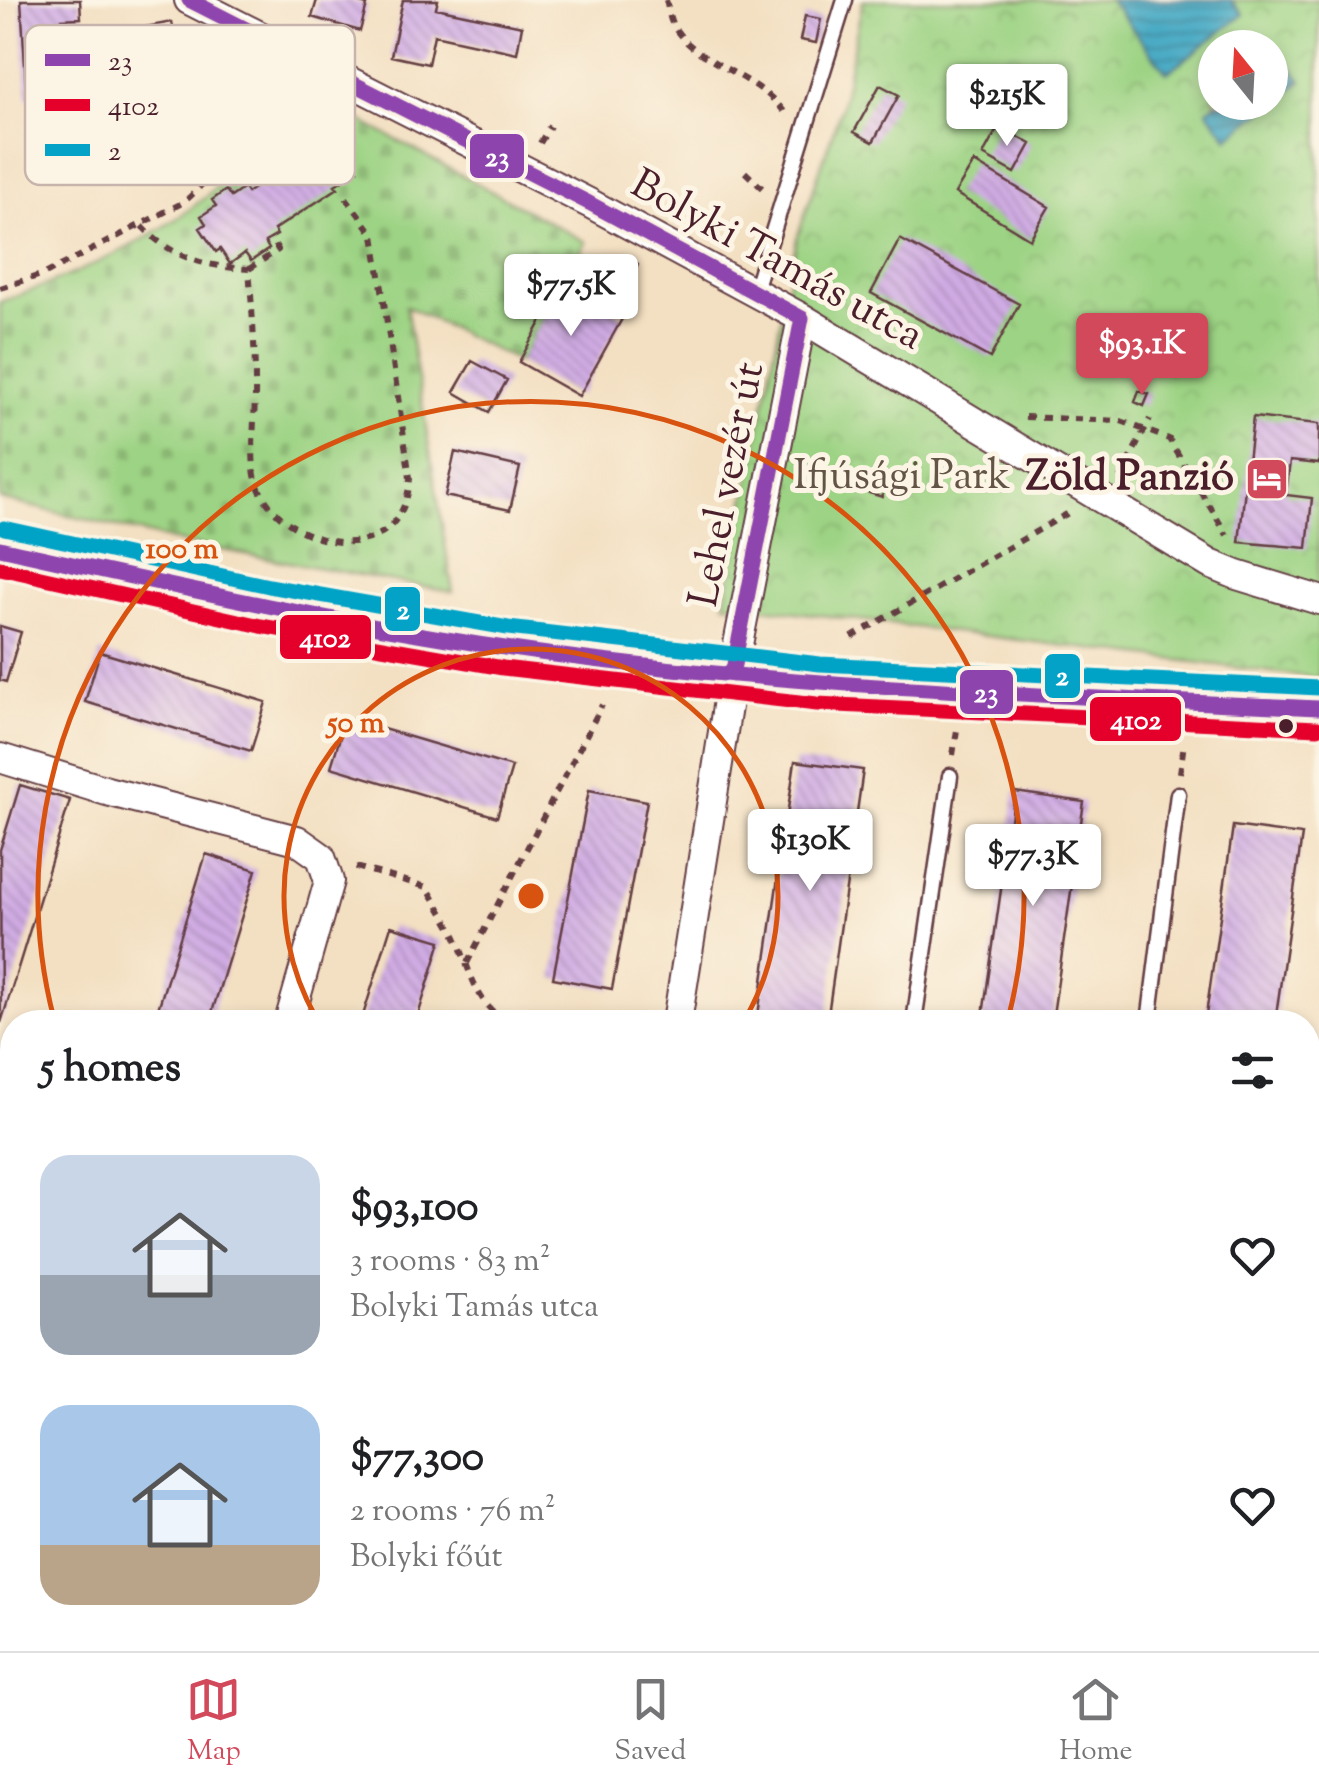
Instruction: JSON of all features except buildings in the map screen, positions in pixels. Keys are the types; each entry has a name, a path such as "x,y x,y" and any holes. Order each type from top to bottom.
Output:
{"main road":[{"path":"0,548 265,606 505,648 818,684 1319,708"}],"street":[{"name":"Bolyki Tamás utca","path":"188,0 240,25"},
{"name":"Bolyki Tamás utca","path":"355,83 802,318 1210,564 1319,600"},
{"name":"Lehel vezér út","path":"679,1010 732,675 802,318"},
{"path":"0,758 296,840 321,857 328,881 293,1010"}],"lane":[{"path":"754,292 845,0"},
{"path":"916,1010 950,776"},
{"path":"1151,1010 1178,794"}],"path":[{"path":"666,0 672,24 698,50 745,77 780,106 794,127 800,148"},
{"path":"540,143 550,126"},
{"path":"0,288 47,273 142,226 184,202 203,185"},
{"path":"248,269 254,340 256,482 268,502 296,527 328,540 368,541 397,522 408,500 410,478 374,235 344,196"},
{"path":"142,226 169,248 199,264 220,269 248,269 278,250 274,244"},
{"path":"612,310 651,237"},
{"path":"1018,417 1122,421 1168,439 1227,535"},
{"path":"852,637 1104,499 1150,419"},
{"path":"467,964 602,705"},
{"path":"321,857 427,887 493,1010"}],"green space":[{"name":"Ifjúsági Park","path":"863,0 1319,0 1319,678 725,603 797,238 841,108"},
{"path":"355,118 586,242 519,362 406,306 453,592 189,544 0,499 0,302 126,248 158,231 218,185 355,185"}],"water":[{"path":"1110,0 1231,0 1243,15 1223,30 1198,30 1198,49 1167,73"},
{"path":"1288,63 1302,81 1288,92"},
{"path":"1214,120 1251,120 1228,138"}],"transit line":[{"name":"23","path":"189,0 238,25"},
{"name":"23","path":"355,84 589,203 802,318"},
{"name":"23","path":"732,675 802,318"},
{"name":"2","path":"4,528 269,586 508,628 820,664 1319,688"},
{"name":"23","path":"0,548 378,627 606,662 911,688 1319,708"},
{"name":"4102","path":"0,568 261,626 503,668 817,704 1318,728"}],"place":[{"name":"Zöld Panzió","path":"1267,479"}]}
